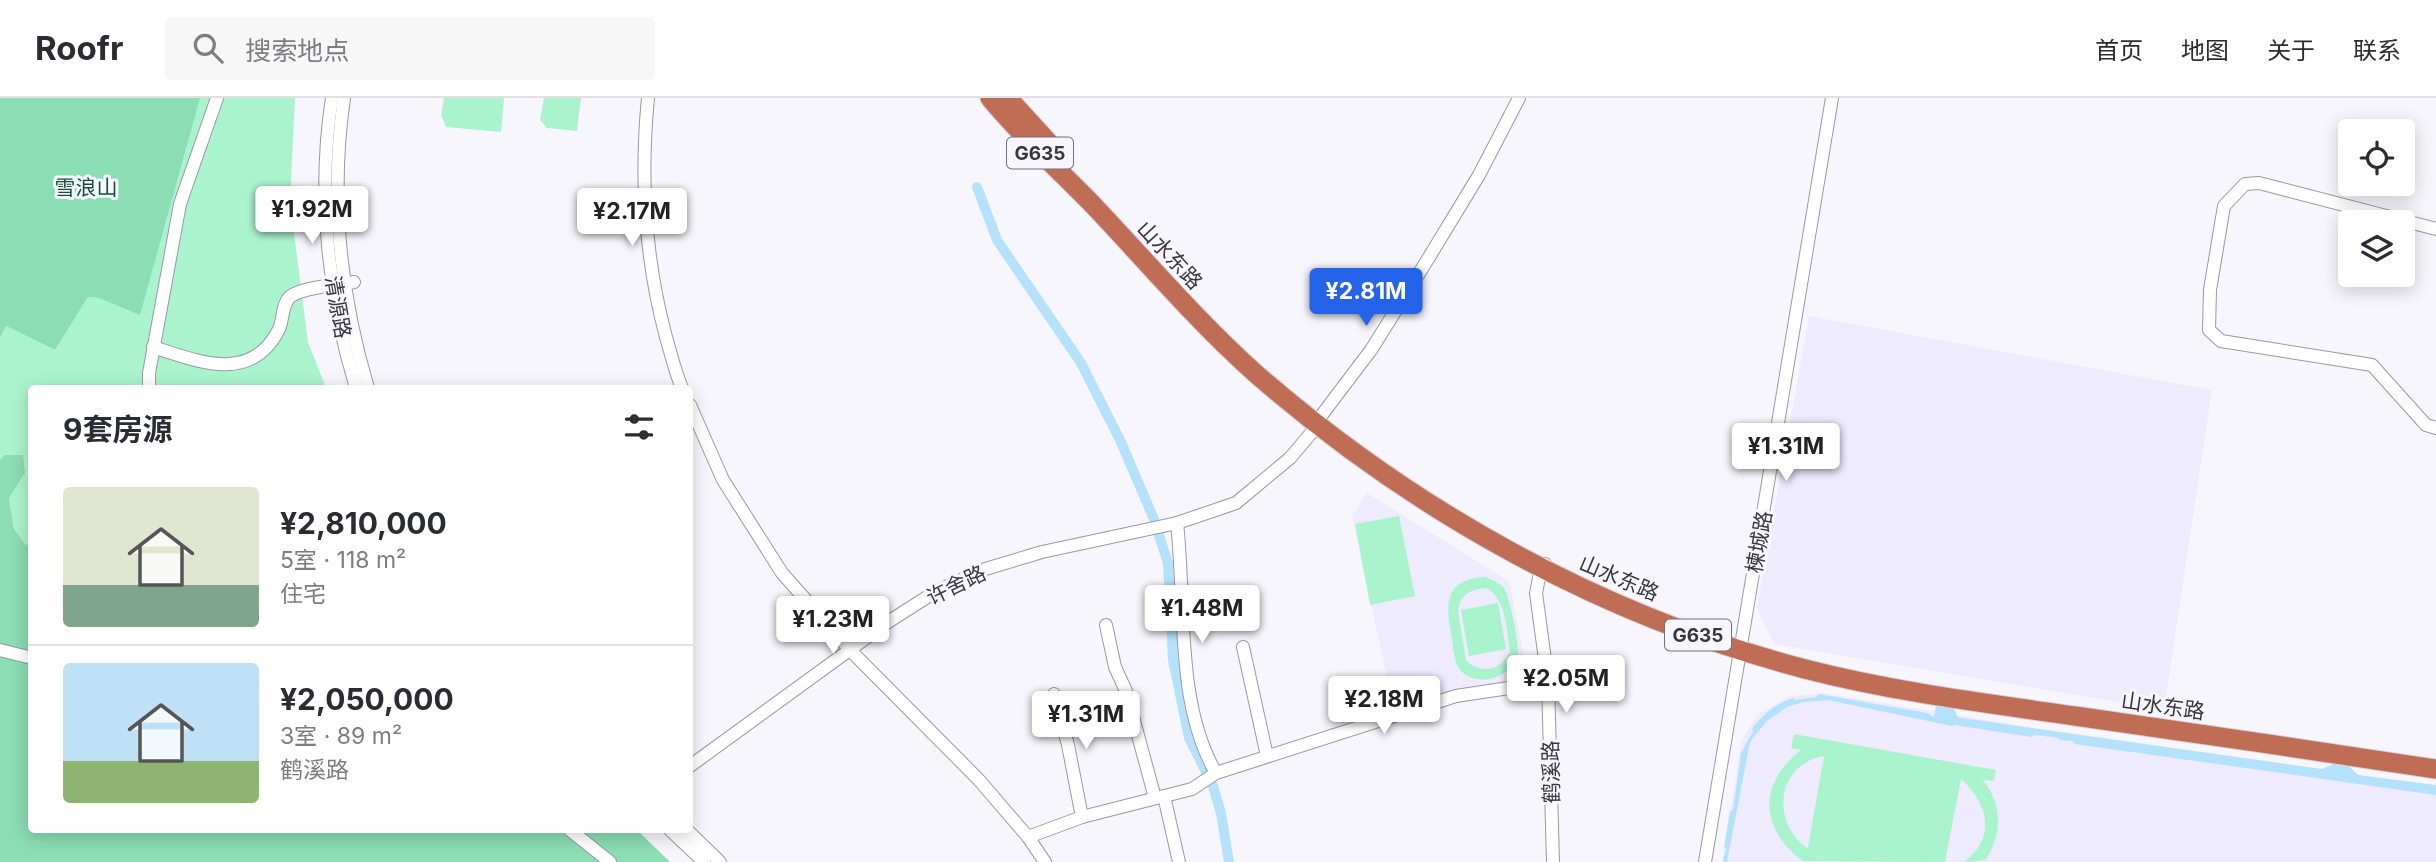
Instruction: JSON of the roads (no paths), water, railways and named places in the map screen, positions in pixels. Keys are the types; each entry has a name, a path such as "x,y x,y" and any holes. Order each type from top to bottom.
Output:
{"highway":[{"name":"山水东路","path":"990,98 1209,330 1320,421 1433,497 1544,564 1801,668 1888,688 2436,769"},
{"name":"山水东路","path":"1008,98 1223,330 1320,421"},
{"name":"山水东路","path":"1741,645 1807,662 1905,681 2436,759"}],"street":[{"path":"149,385 153,347 180,204 216,98"},
{"name":"清源路","path":"332,98 325,151 325,199 367,385"},
{"name":"清源路","path":"344,98 336,174 346,353 355,385"},
{"path":"648,98 643,148 646,220 656,298 681,385"},
{"name":"许舍路","path":"693,764 888,622 935,592 982,570 1042,552 1175,524 1236,503 1263,483 1290,458 1371,350 1479,175 1519,98"},
{"name":"楝城路","path":"1705,862 1832,98"},
{"path":"2436,229 2259,183 2245,184 2224,206 2210,290 2209,330 2221,341 2372,365 2426,425 2436,428"},
{"path":"153,347 200,362 220,366 238,364 257,355 269,344 279,329 286,301 290,297 299,292 344,284"},
{"path":"693,412 723,480 782,573 851,651 979,780 1028,837 1045,862"},
{"path":"1175,524 1182,566 1185,648 1191,701 1205,753 1215,773"},
{"name":"鹤溪路","path":"1544,564 1536,593 1548,682 1553,862"},
{"path":"1105,625 1115,667 1126,691 1179,862"},
{"path":"1243,647 1267,756"},
{"path":"0,650 28,657"},
{"path":"1028,837 1082,817 1193,789 1215,773 1456,696 1488,689 1548,682"},
{"path":"1054,694 1068,745 1082,817"},
{"path":"574,833 610,862"},
{"path":"673,833 704,862"},
{"path":"690,833 720,862"}],"water":[{"path":"1819,694 1927,713 1934,717 1936,706 1953,707 1958,717 1962,718 2322,769 2345,762 2358,775 2436,785 2436,795 2075,744 2058,738 1952,726 1828,700 1803,702 1787,707 1767,721 1750,742 1727,862 1723,862 1741,753 1753,731 1752,728 1765,714 1781,703 1793,698 1816,697"}],"waterway":[{"path":"977,187 997,240 1081,363 1121,442 1153,517 1168,563 1173,660 1189,738 1213,786 1221,813 1229,862"}],"park label":[{"name":"雪浪山","path":"86,187"}]}
